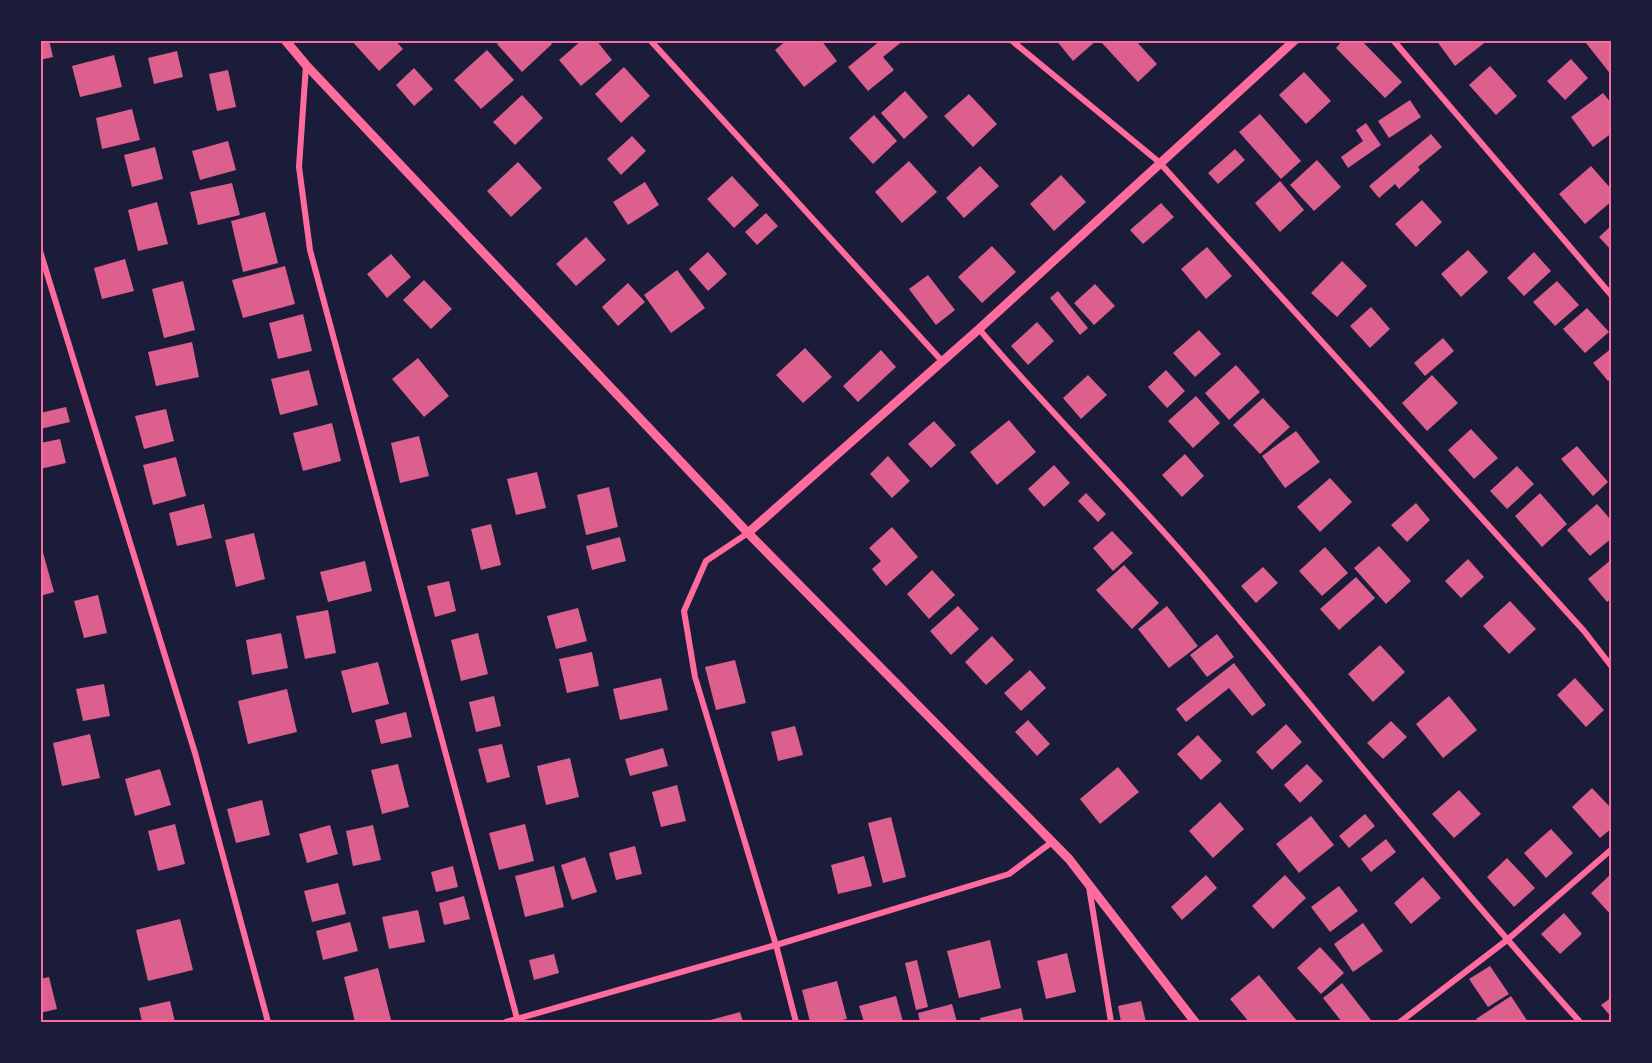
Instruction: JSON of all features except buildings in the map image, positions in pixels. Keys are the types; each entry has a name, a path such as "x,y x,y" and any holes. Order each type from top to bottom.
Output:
{"street":[{"path":"285,40 306,65 748,533 1069,859 1195,1023"},
{"path":"650,40 942,361"},
{"path":"1011,40 1159,162 1584,631 1611,667"},
{"path":"796,1023 776,945 695,677 684,611 706,561 748,533 979,329 1295,40"},
{"path":"1393,40 1611,296"},
{"path":"306,65 299,167 310,250 518,1021"},
{"path":"40,251 195,753 268,1023"},
{"path":"979,329 1016,373 1197,570 1507,940 1580,1023"},
{"path":"506,1023 776,945 1009,874 1052,842"},
{"path":"1400,1023 1507,940 1611,849"},
{"path":"1089,886 1111,1023"}]}
